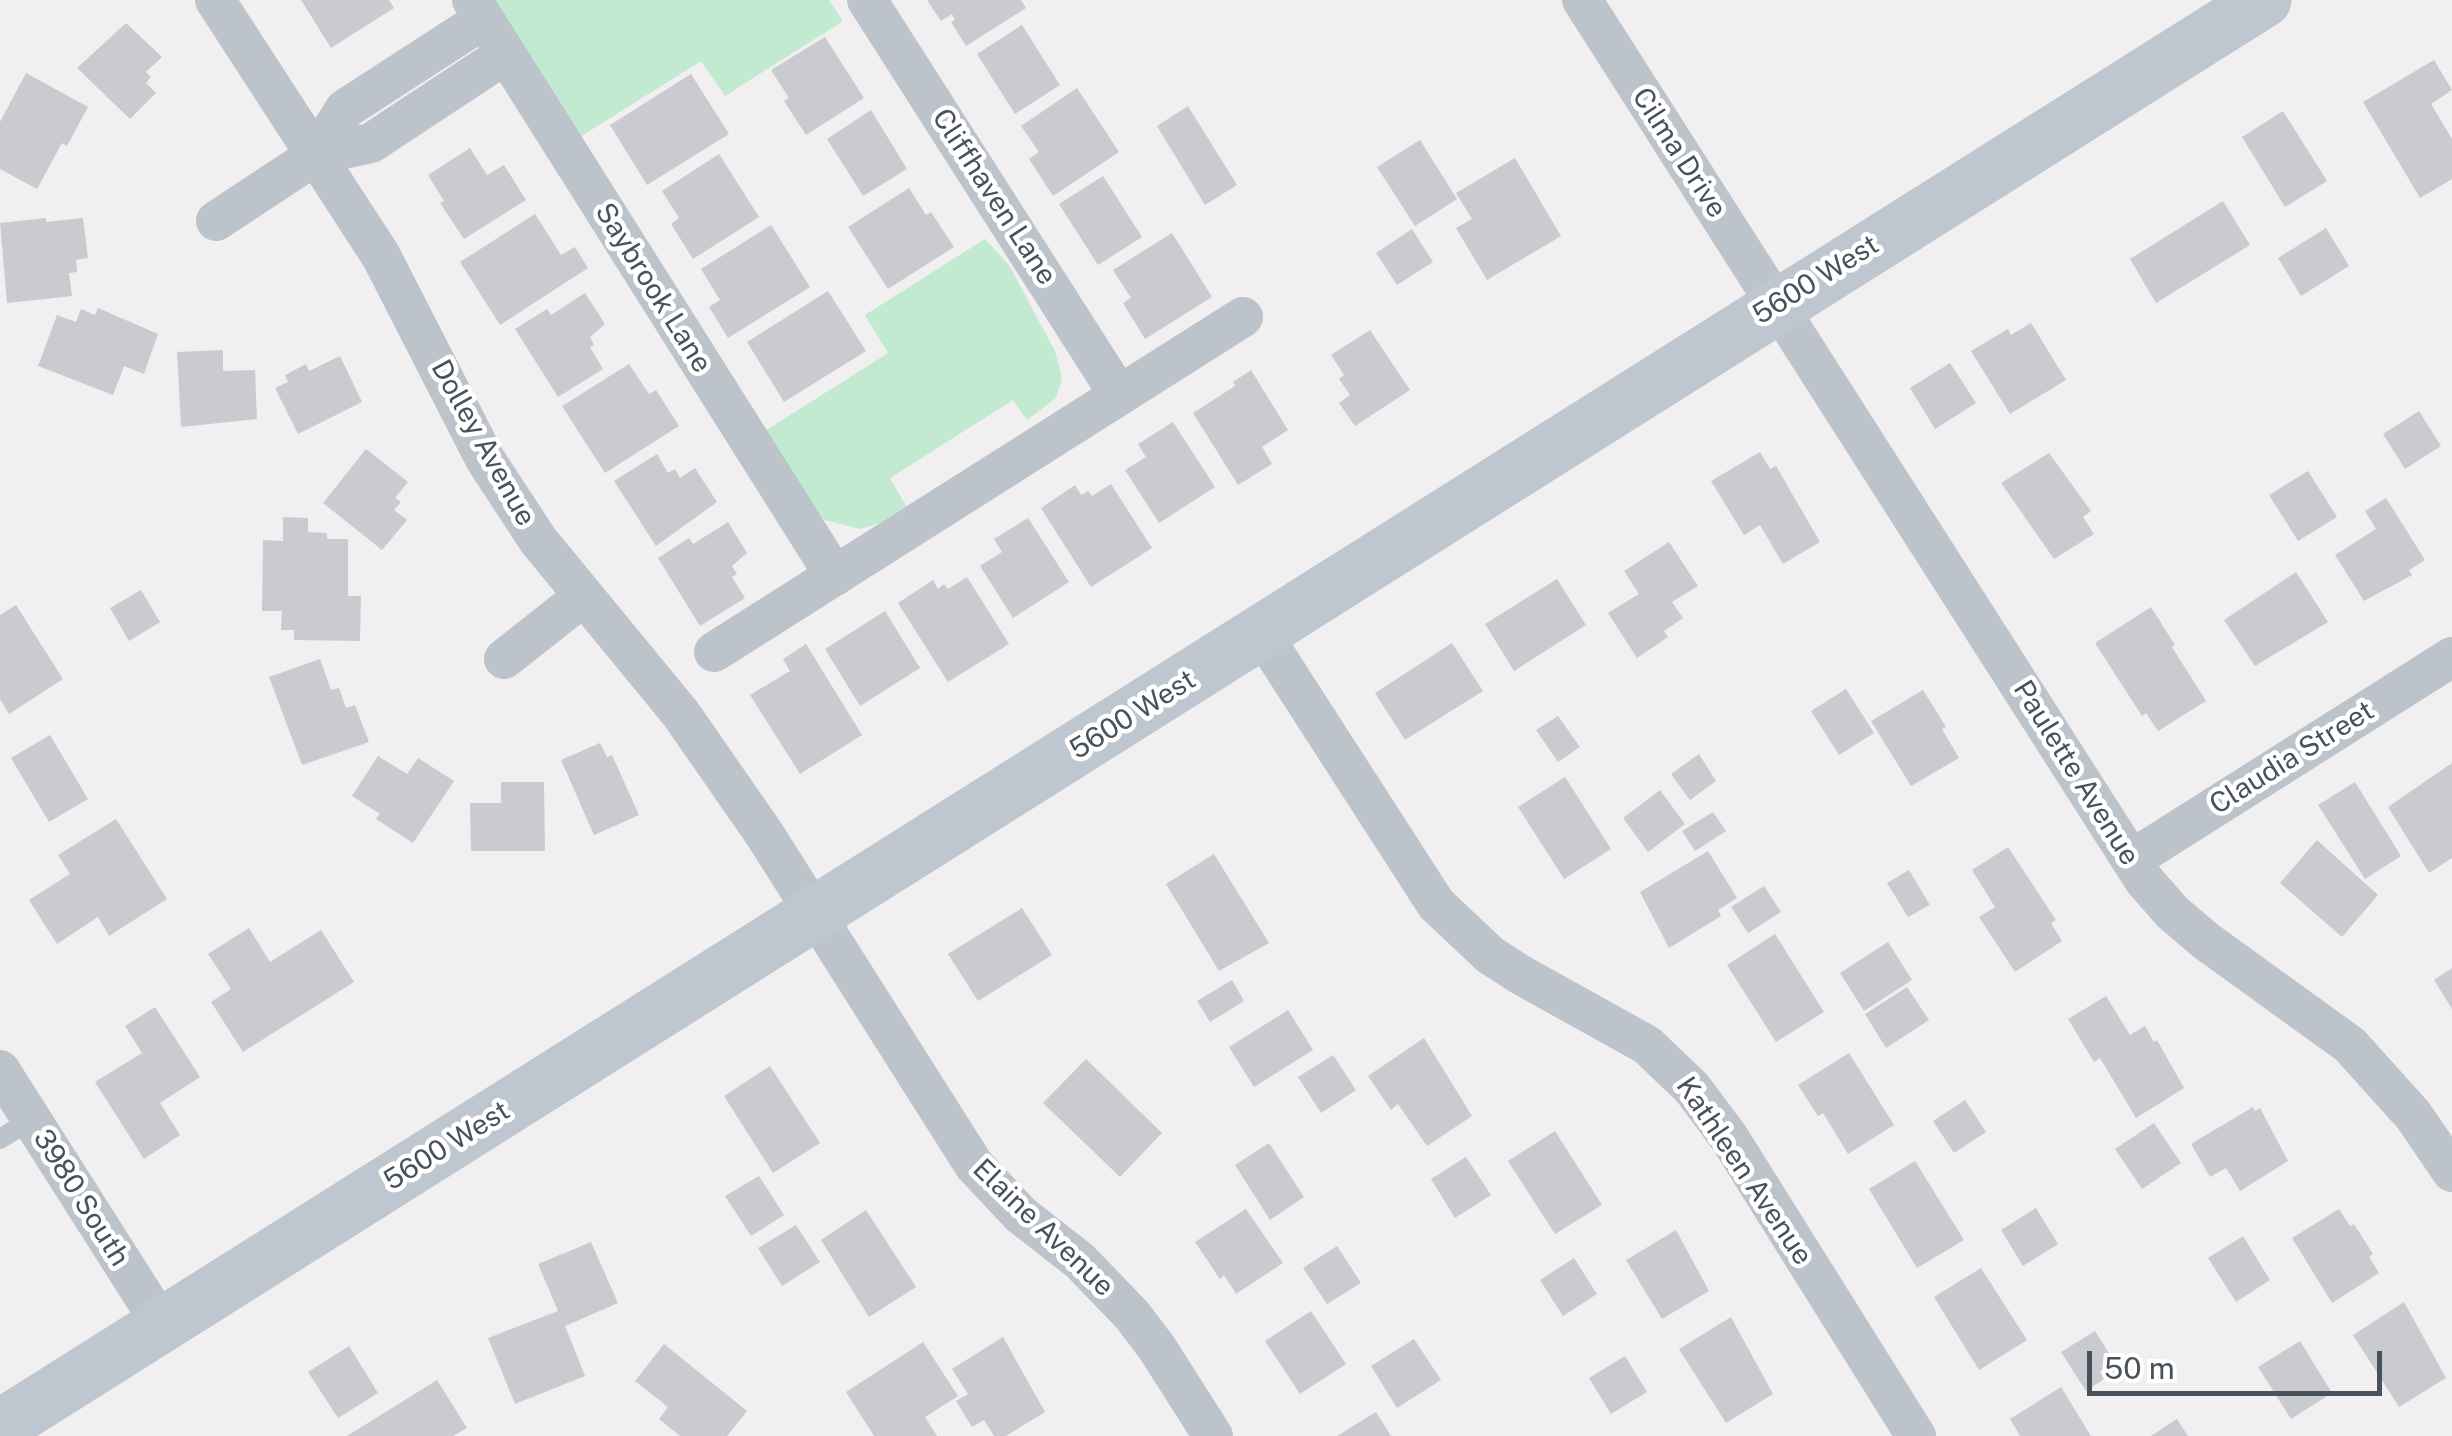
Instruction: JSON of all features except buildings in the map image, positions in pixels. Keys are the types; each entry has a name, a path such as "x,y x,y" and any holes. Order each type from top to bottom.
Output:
{"main road":[{"name":"5600 West","path":"1,1423 814,916 2264,0"}],"street":[{"name":"Dolley Avenue","path":"214,0 397,284 502,488 538,540 682,714 765,835 814,916"},
{"name":"Cliffhaven Lane","path":"867,0 1119,395"},
{"name":"Cilma Drive","path":"1582,0 1778,304"},
{"path":"316,155 345,110 478,10"},
{"name":"Saybrook Lane","path":"478,10 834,576"},
{"path":"216,221 316,155 371,143 506,54"},
{"name":"Paulette Avenue","path":"1778,304 2131,860 2158,896 2188,926 2350,1045 2403,1102 2452,1172"},
{"path":"714,652 1243,317"},
{"path":"504,659 584,596"},
{"name":"Kathleen Avenue","path":"1262,634 1416,877 1448,917 1520,976 1647,1045 1692,1088 1730,1139 1916,1436"},
{"name":"Claudia Street","path":"2131,860 2452,656"},
{"name":"Elaine Avenue","path":"814,916 974,1165 1021,1215 1080,1261 1132,1315 1213,1436"},
{"name":"3980 South","path":"0,1070 16,1129 162,1325"}],"green space":[{"path":"494,0 829,0 843,21 725,96 701,61 580,137"},
{"path":"985,239 1009,265 1055,351 1062,379 1056,398 1027,420 1013,400 890,478 906,506 880,523 860,529 825,520 815,512 765,431 888,353 865,315"}]}
